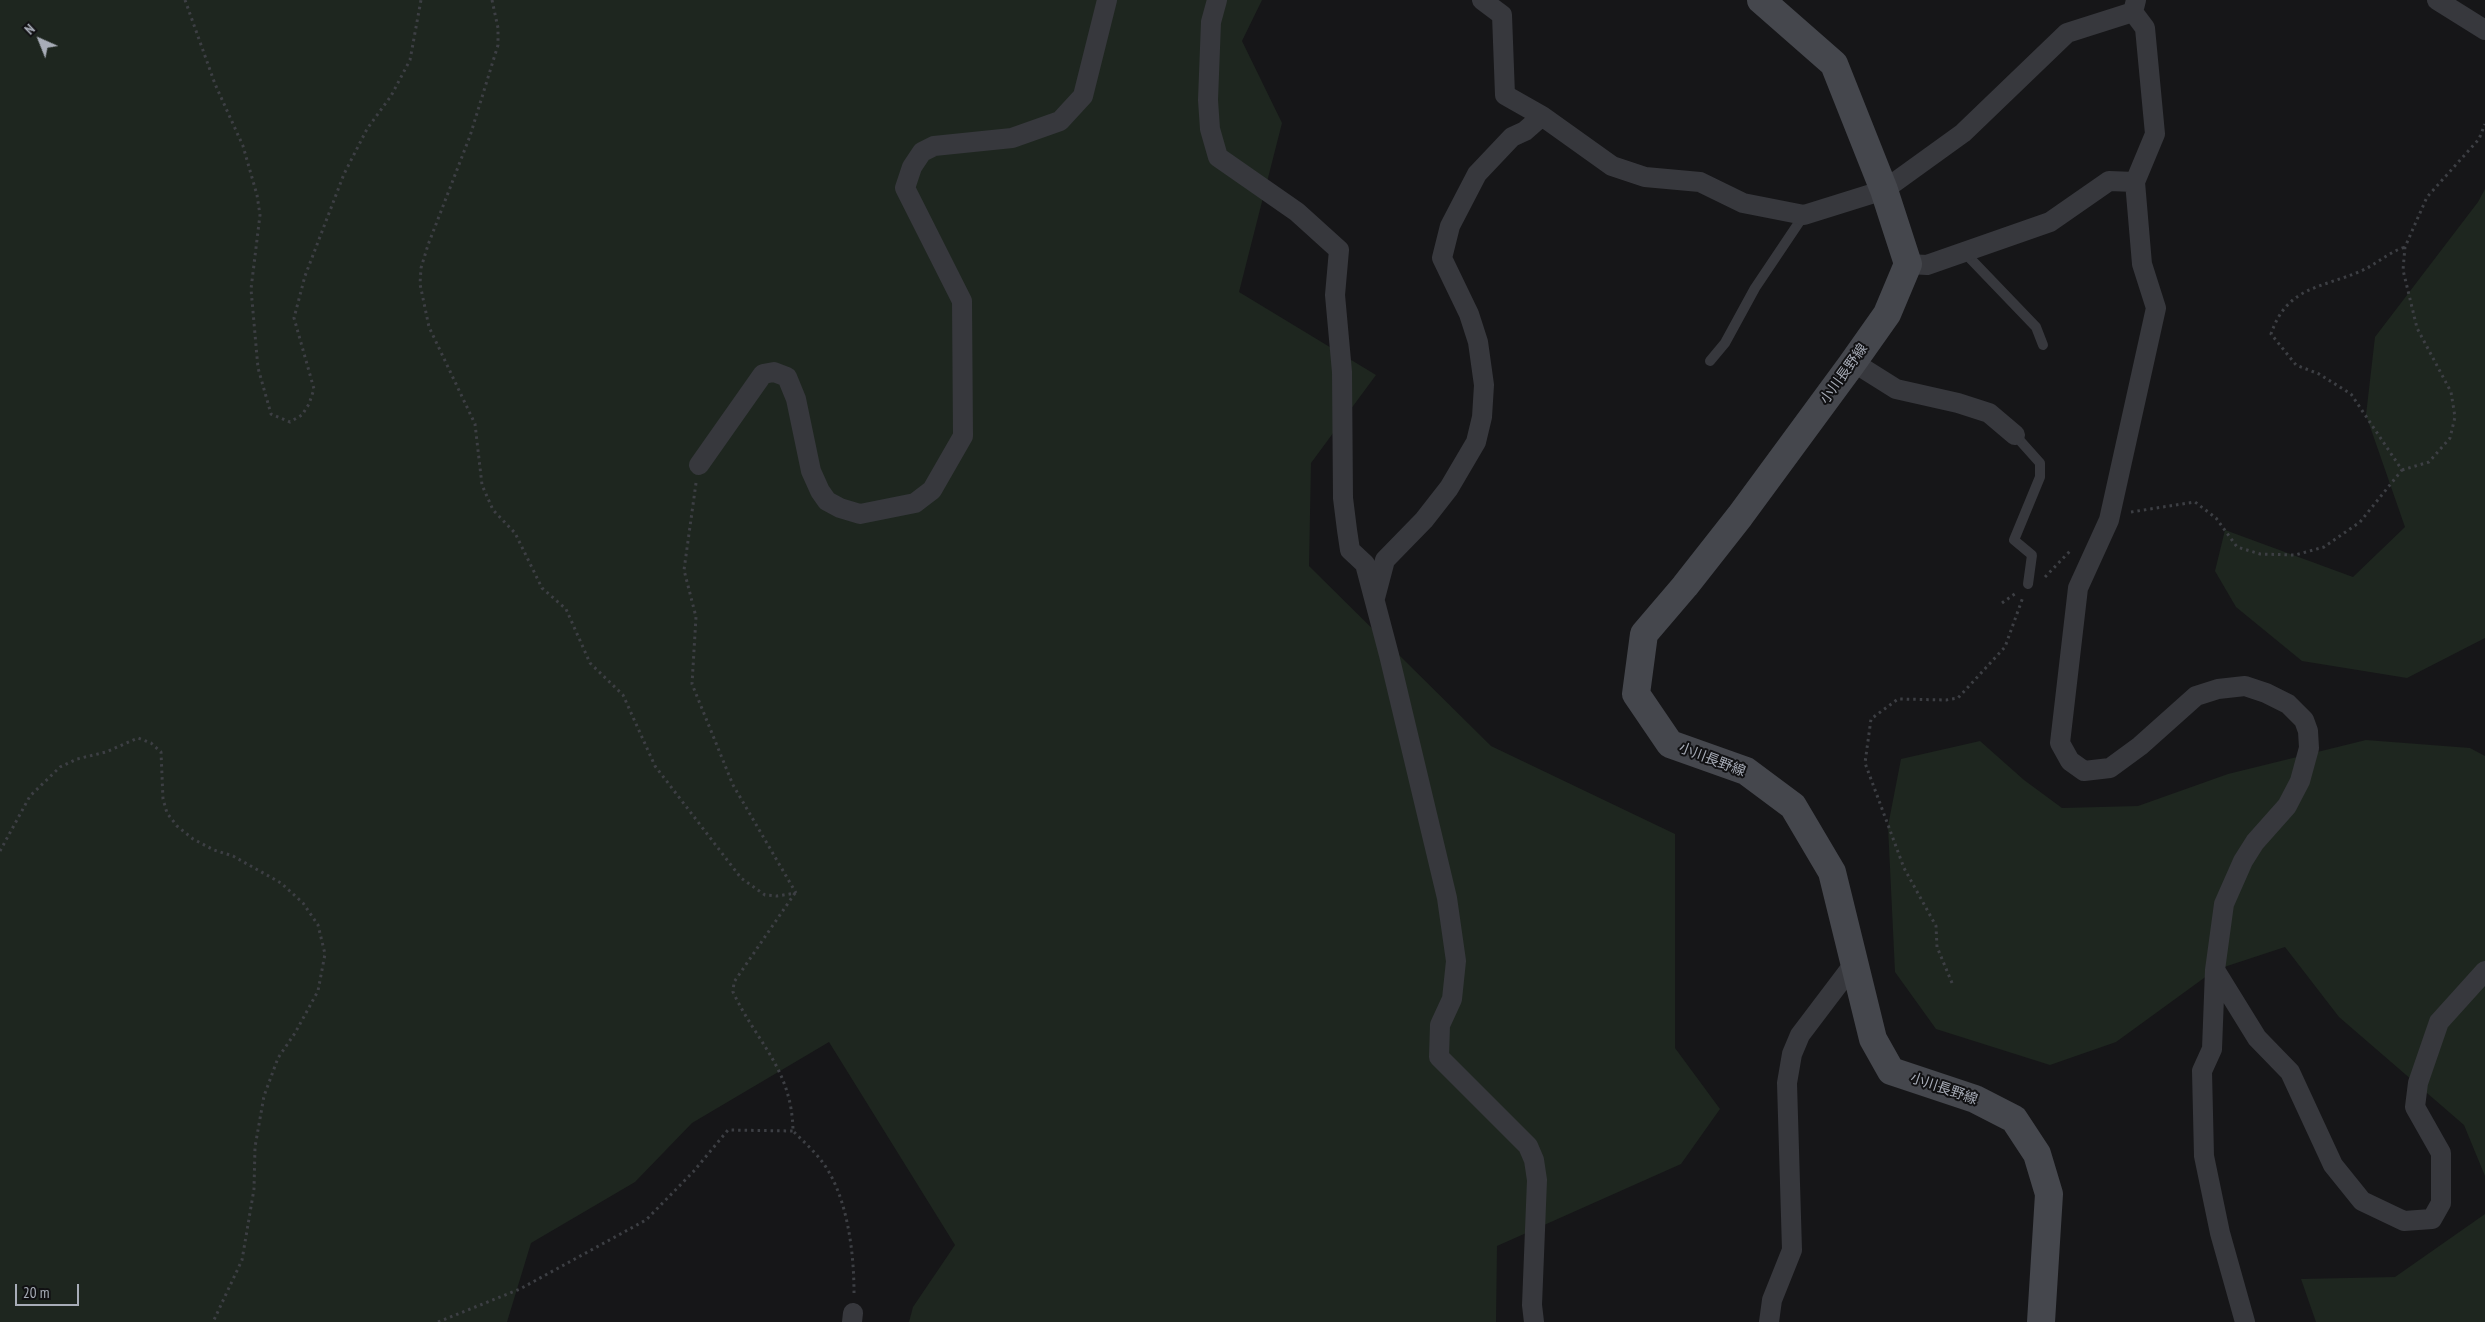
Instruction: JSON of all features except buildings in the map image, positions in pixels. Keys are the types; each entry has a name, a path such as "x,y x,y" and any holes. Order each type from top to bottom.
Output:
{"main road":[{"path":"1760,0 1834,64 1884,190 1908,264"},
{"name":"小川長野線","path":"1908,264 1887,314 1853,362 1740,516 1685,586 1644,634 1636,694 1670,744 1746,772 1793,806 1832,872 1853,965 1873,1039 1891,1071 1976,1099 2014,1119 2037,1154 2049,1194 2041,1322"}],"street":[{"path":"699,465 763,374 774,372 787,377 796,399 811,471 820,492 827,501 840,508 860,514 916,503 932,490 963,436 962,300 905,188 912,167 922,152 934,146 1012,138 1060,121 1083,96 1107,0"},
{"path":"1217,0 1211,22 1208,100 1210,129 1218,157 1298,212 1339,250 1335,295 1342,372 1343,498 1350,550 1364,564 1374,598 1447,898 1456,961 1452,999 1440,1025 1439,1057 1528,1146 1534,1160 1537,1180 1532,1305 1534,1322"},
{"path":"1482,0 1502,16 1505,96 1542,116 1612,166 1645,177 1700,182 1743,203 1804,215 1884,190 1963,133 2067,33 2135,6 2145,28 2155,134 2135,182 2142,264 2156,308 2111,514 2078,588 2060,743 2070,761 2084,771 2110,768 2140,746 2196,696 2218,689 2245,686 2266,693 2288,704 2304,720 2308,732 2309,748 2300,781 2287,806 2255,842 2243,861 2224,904 2215,970 2212,1048 2202,1071 2204,1156 2220,1233 2245,1322"},
{"path":"2437,0 2485,30"},
{"path":"1374,598 1385,560 1424,520 1449,488 1476,442 1482,417 1484,385 1478,342 1469,314 1442,258 1450,226 1477,174 1512,137 1525,131 1542,116"},
{"path":"1908,264 1927,265 2050,222 2109,181 2135,182"},
{"path":"1853,362 1896,389 1958,402 1988,413 2015,435"},
{"path":"1769,1322 1774,1291 1792,1250 1788,1083 1792,1054 1800,1035 1853,965"},
{"path":"2215,970 2257,1038 2290,1072 2333,1165 2362,1201 2404,1221 2432,1219 2441,1203 2440,1153 2415,1107 2418,1083 2429,1046 2439,1022 2485,971"}],"lane":[{"path":"1710,361 1726,343 1755,288 1804,215"},
{"path":"1964,252 2036,327 2043,345"},
{"path":"2015,435 2040,464 2040,476 2014,540 2032,555 2028,584"}],"path":[{"path":"184,0 215,84 243,146 257,195 260,215 251,289 258,368 271,414 290,422 302,415 309,404 314,389 294,318 305,276 344,174 367,129 391,96 410,60 421,0"},
{"path":"492,0 498,28 498,46 470,136 428,245 421,268 420,284 429,327 475,424 482,485 493,510 516,534 542,588 566,609 590,663 623,695 660,774 741,878 765,895 796,893"},
{"path":"2111,514 2196,502 2216,518 2237,548 2260,554 2295,555 2324,547 2360,522 2402,470 2429,462 2450,438 2455,418 2451,392 2417,328 2403,270 2405,247 2427,198 2479,139 2485,124"},
{"path":"2402,470 2351,394 2319,374 2296,365 2271,334 2277,316 2294,299 2323,283 2361,271 2395,250 2405,247"},
{"path":"699,465 684,570 696,617 692,684 733,785 796,893"},
{"path":"2002,602 2028,584 2042,580 2075,546"},
{"path":"1952,983 1937,947 1936,926 1904,868 1865,763 1871,719 1898,699 1946,700 1958,698 2005,647 2028,584"},
{"path":"0,851 30,796 60,767 77,759 106,752 138,738 151,743 160,752 163,799 167,813 177,826 193,839 214,850 233,856 281,883 303,903 318,925 325,954 318,990 295,1033 278,1058 264,1096 255,1147 254,1189 242,1260 213,1322"},
{"path":"796,893 734,982 733,992 780,1072 793,1108 793,1131 821,1160 834,1182 854,1259 853,1317"},
{"path":"438,1322 520,1289 646,1220 694,1172 728,1130 793,1131"}],"shaded area":[{"path":"0,0 1262,0 1242,41 1282,123 1239,292 1376,375 1311,463 1309,566 1491,746 1675,834 1675,1048 1720,1109 1681,1164 1497,1246 1496,1322 909,1322 913,1307 955,1245 829,1042 692,1123 635,1182 531,1243 507,1322 0,1322"},
{"path":"2485,189 2485,638 2407,678 2302,661 2236,607 2215,571 2225,530 2353,577 2405,527 2366,415 2375,337 2478,202"},
{"path":"2366,740 2470,748 2485,756 2485,1176 2464,1125 2339,1017 2285,947 2215,970 2116,1042 2050,1065 1936,1029 1895,972 1888,826 1901,759 1980,741 2024,780 2062,808 2138,806 2228,774"},
{"path":"2485,1214 2485,1322 2316,1322 2301,1279 2395,1277"}]}
